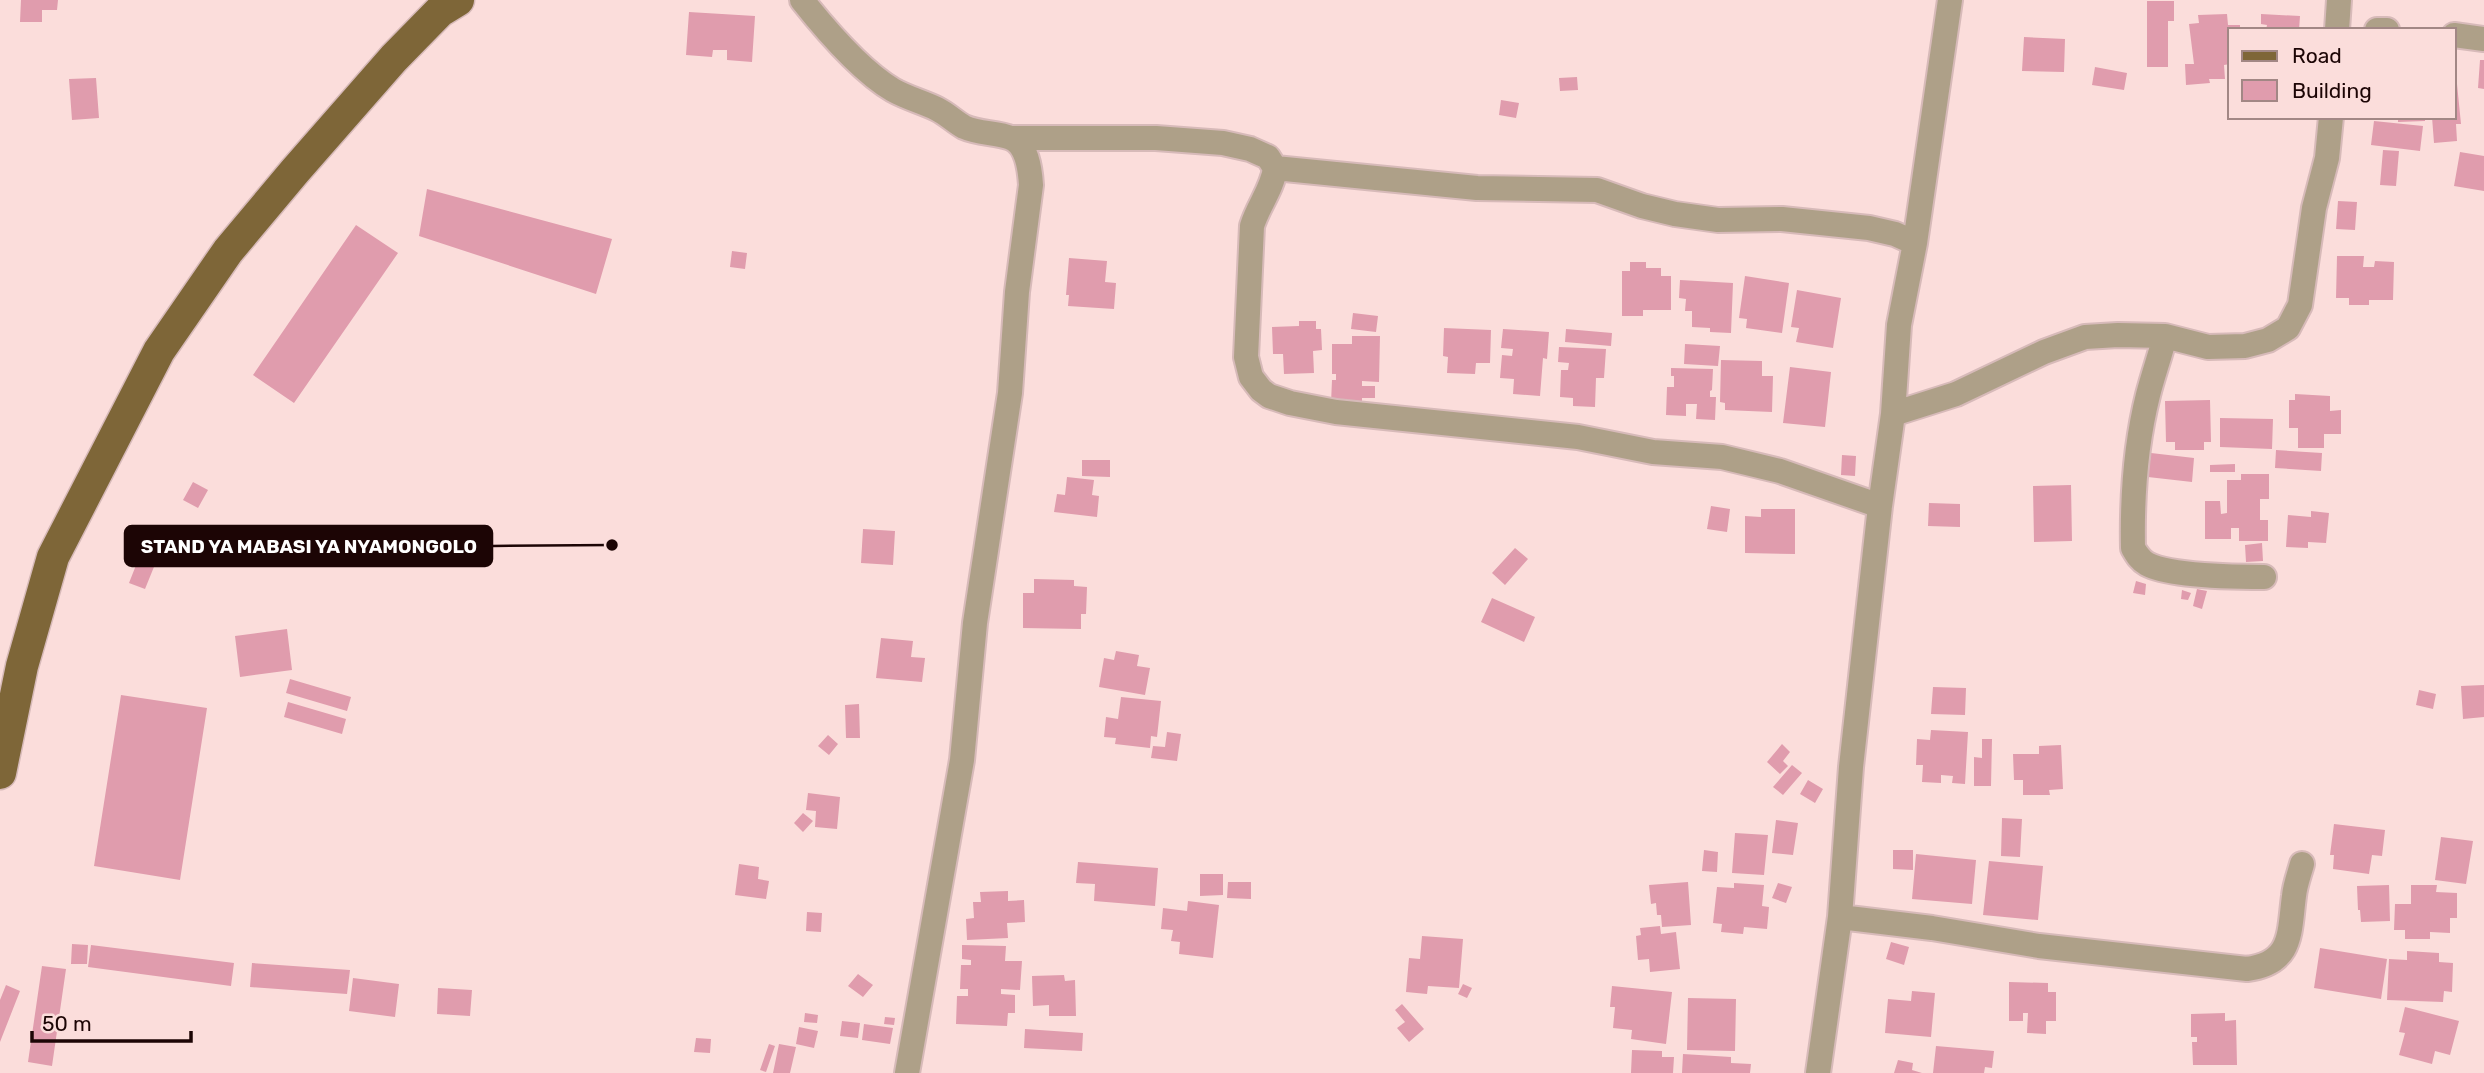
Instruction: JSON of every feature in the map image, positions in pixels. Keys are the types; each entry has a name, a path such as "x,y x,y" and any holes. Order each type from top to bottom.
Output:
{"main road":[{"path":"0,773 22,666 54,557 159,351 228,251 295,171 394,58 440,11 458,0"}],"street":[{"path":"802,0 845,49 894,90 940,111 965,127 985,134 1011,138 1156,138 1223,144 1250,149 1268,158 1275,168 1274,178 1256,212 1252,226 1246,357 1251,377 1269,396 1336,412 1578,437 1653,452 1722,457 1780,471 1880,506"},
{"path":"1818,1073 1840,917 1851,766 1893,414 1899,325 1915,243 1950,0"},
{"path":"2337,28 2339,0"},
{"path":"2456,35 2484,39"},
{"path":"1893,414 1956,394 2044,352 2084,337 2165,336 2208,347 2245,345 2268,340 2288,328 2300,304 2314,208 2327,158 2331,119"},
{"path":"907,1073 962,760 975,623 1010,393 1017,292 1031,185 1026,156 1011,138"},
{"path":"1031,185 1045,160 1064,139"},
{"path":"1275,168 1477,188 1597,190 1675,214 1718,220 1782,219 1869,228 1895,234 1915,243"},
{"path":"2165,336 2148,396 2141,434 2135,486 2133,548 2137,556 2154,567 2233,577 2264,577"},
{"path":"1840,917 1932,928 2039,946 2247,969 2264,967 2279,954 2290,936 2294,894 2302,864"}],"building":[{"path":"21,0 58,0 57,10 42,10 42,22 20,22"},
{"path":"2147,1 2174,1 2174,21 2168,21 2168,67 2147,67"},
{"path":"689,12 755,16 752,62 727,60 727,50 713,50 712,57 686,55"},
{"path":"2227,14 2228,25 2240,25 2240,28 2228,28 2228,64 2224,65 2225,79 2209,79 2210,83 2186,85 2185,64 2194,64 2189,24 2199,23 2198,15"},
{"path":"2261,14 2300,16 2299,28 2266,28 2267,25 2261,24"},
{"path":"2024,37 2065,39 2064,72 2022,71"},
{"path":"2480,60 2484,60 2484,89 2478,88"},
{"path":"2095,67 2127,73 2124,90 2092,85"},
{"path":"1577,77 1578,90 1560,91 1559,78"},
{"path":"96,78 99,118 72,120 69,79"},
{"path":"2456,84 2461,124 2456,124 2457,141 2434,143 2432,119 2456,119"},
{"path":"1501,100 1519,103 1516,118 1499,115"},
{"path":"2398,119 2425,119 2425,121 2398,122"},
{"path":"2374,121 2423,126 2420,151 2371,145"},
{"path":"2383,150 2399,151 2396,186 2380,185"},
{"path":"2460,152 2484,156 2484,191 2454,186"},
{"path":"427,189 612,239 596,294 419,236"},
{"path":"2338,201 2357,202 2355,230 2336,229"},
{"path":"356,225 398,253 294,403 253,375"},
{"path":"732,251 747,253 745,269 730,267"},
{"path":"2337,256 2364,256 2363,267 2374,267 2375,261 2394,262 2393,300 2369,300 2369,305 2349,305 2349,298 2336,298"},
{"path":"1069,258 1107,261 1105,282 1116,283 1114,309 1068,306 1069,295 1066,295"},
{"path":"1630,262 1646,262 1646,268 1661,268 1661,276 1671,276 1671,310 1643,310 1643,316 1622,316 1622,271 1630,271"},
{"path":"1745,276 1789,283 1782,333 1746,328 1747,319 1739,318"},
{"path":"1680,280 1733,283 1731,333 1710,332 1710,328 1692,327 1692,311 1685,311 1686,299 1679,298"},
{"path":"1797,290 1841,298 1833,348 1796,342 1799,328 1791,327"},
{"path":"1353,313 1378,316 1376,332 1351,329"},
{"path":"1299,321 1316,321 1316,329 1321,329 1322,350 1313,351 1314,373 1284,374 1283,354 1273,354 1272,327 1299,326"},
{"path":"1444,328 1491,330 1490,363 1476,363 1475,374 1447,373 1448,357 1443,356"},
{"path":"1503,329 1549,332 1547,359 1543,358 1540,396 1513,394 1514,379 1500,378 1502,355 1512,356 1513,349 1501,348"},
{"path":"1566,329 1612,333 1611,346 1565,342"},
{"path":"1352,336 1380,336 1379,382 1362,381 1362,386 1375,386 1375,398 1362,398 1362,403 1331,403 1332,380 1336,380 1336,374 1332,374 1332,344 1352,344"},
{"path":"1685,344 1720,346 1718,366 1684,364"},
{"path":"1559,347 1606,349 1604,378 1596,378 1595,407 1573,406 1573,398 1560,397 1561,370 1568,370 1569,363 1558,362"},
{"path":"1721,360 1762,361 1762,376 1773,376 1772,412 1725,410 1725,403 1720,402"},
{"path":"1790,367 1831,372 1825,427 1783,423"},
{"path":"1671,368 1713,369 1710,397 1716,397 1715,420 1696,419 1697,404 1686,404 1686,416 1666,415 1667,387 1674,387"},
{"path":"2295,394 2330,396 2330,411 2341,410 2341,434 2324,434 2324,448 2298,448 2298,428 2289,428 2289,400 2295,400"},
{"path":"2210,400 2211,442 2204,442 2204,450 2175,450 2175,442 2166,442 2165,401"},
{"path":"2220,418 2273,419 2272,449 2220,447"},
{"path":"2276,450 2322,453 2321,471 2275,468"},
{"path":"2151,453 2194,458 2192,482 2148,477"},
{"path":"1842,455 1856,456 1855,476 1841,475"},
{"path":"1082,460 1110,460 1110,477 1082,476"},
{"path":"2235,464 2235,472 2210,472 2210,465"},
{"path":"2241,474 2269,474 2269,499 2260,499 2260,520 2268,520 2268,541 2239,541 2239,528 2231,528 2231,539 2205,539 2205,501 2220,501 2221,514 2227,513 2227,480 2241,480"},
{"path":"1067,477 1094,480 1092,495 1099,496 1097,517 1054,512 1057,494 1065,495"},
{"path":"193,482 208,490 198,508 183,500"},
{"path":"2071,485 2072,541 2034,542 2033,486"},
{"path":"1929,503 1960,504 1960,527 1928,526"},
{"path":"1711,506 1730,509 1727,532 1707,529"},
{"path":"1761,509 1795,509 1795,554 1745,553 1745,516 1761,517"},
{"path":"2311,511 2329,513 2326,543 2308,542 2308,548 2286,547 2288,515 2311,517"},
{"path":"863,529 895,531 893,565 861,563"},
{"path":"2262,543 2263,561 2246,562 2245,545"},
{"path":"1515,548 1528,559 1505,585 1492,573"},
{"path":"142,550 158,557 145,589 129,583"},
{"path":"1034,579 1074,580 1074,586 1087,587 1086,614 1081,614 1081,629 1023,628 1023,593 1034,593"},
{"path":"2136,581 2146,584 2145,595 2133,593"},
{"path":"2197,589 2207,591 2202,609 2193,606"},
{"path":"2182,590 2191,593 2188,600 2181,599"},
{"path":"1492,598 1535,617 1524,642 1481,622"},
{"path":"287,629 292,670 240,677 235,636"},
{"path":"881,638 913,641 911,657 925,658 922,682 876,678"},
{"path":"1116,651 1139,655 1137,666 1150,668 1145,695 1099,687 1104,658 1114,660"},
{"path":"290,679 351,697 347,711 286,693"},
{"path":"2484,685 2484,717 2463,719 2461,686"},
{"path":"1933,687 1966,688 1965,715 1931,714"},
{"path":"2419,690 2436,694 2433,709 2416,705"},
{"path":"121,695 207,708 180,880 94,866"},
{"path":"1121,697 1161,701 1157,737 1151,736 1150,748 1115,744 1116,738 1104,737 1106,717 1118,719"},
{"path":"288,702 346,719 342,734 284,717"},
{"path":"859,704 860,738 846,738 845,705"},
{"path":"1931,730 1968,732 1965,784 1952,783 1953,776 1941,775 1941,783 1922,782 1923,765 1916,765 1917,739 1930,740"},
{"path":"1167,732 1181,734 1177,761 1151,758 1153,746 1165,747"},
{"path":"828,735 838,744 829,755 818,746"},
{"path":"1982,739 1992,739 1991,786 1974,786 1974,757 1982,758"},
{"path":"1782,744 1790,752 1783,761 1788,766 1780,774 1767,762"},
{"path":"2061,745 2063,789 2049,790 2050,795 2023,795 2023,780 2014,780 2013,754 2039,754 2039,746"},
{"path":"1792,765 1802,773 1783,795 1773,787"},
{"path":"1808,780 1823,789 1815,803 1800,794"},
{"path":"808,793 840,797 837,829 815,827 816,811 806,810"},
{"path":"803,813 813,821 803,832 794,823"},
{"path":"2002,818 2022,819 2020,857 2001,856"},
{"path":"1776,820 1798,823 1793,855 1772,853"},
{"path":"2334,824 2385,830 2382,856 2372,855 2369,874 2333,869 2334,855 2330,855"},
{"path":"1735,833 1768,835 1764,875 1732,873"},
{"path":"2441,837 2473,841 2466,884 2435,880"},
{"path":"1704,850 1718,852 1717,872 1702,871"},
{"path":"1893,850 1913,850 1913,870 1893,869"},
{"path":"1916,854 1976,860 1972,904 1912,899"},
{"path":"1989,861 2043,866 2038,920 1983,915"},
{"path":"1078,862 1158,868 1155,906 1094,901 1095,884 1076,883"},
{"path":"739,864 759,867 758,879 769,881 766,899 735,895"},
{"path":"1200,874 1223,874 1223,895 1200,896"},
{"path":"1228,882 1251,882 1251,899 1227,898"},
{"path":"1688,882 1691,925 1662,927 1656,903 1651,904 1649,885"},
{"path":"1734,883 1764,885 1762,906 1769,907 1767,929 1744,927 1743,934 1721,932 1722,924 1713,923 1717,887 1734,888"},
{"path":"1778,883 1792,887 1786,903 1772,898"},
{"path":"2389,885 2390,921 2361,922 2357,886"},
{"path":"2411,885 2437,885 2436,892 2457,893 2457,918 2450,918 2450,933 2430,932 2430,939 2405,939 2405,930 2394,930 2395,904 2411,904"},
{"path":"1008,891 1008,901 1024,900 1025,922 1007,923 1008,938 967,940 966,919 974,918 973,902 981,902 980,892"},
{"path":"1188,901 1219,905 1213,958 1179,954 1180,942 1171,941 1173,930 1161,929 1163,908 1187,911"},
{"path":"807,912 822,913 821,932 806,931"},
{"path":"1660,926 1661,934 1676,932 1680,969 1650,972 1649,959 1638,960 1636,936 1641,935 1640,928"},
{"path":"1422,936 1463,939 1459,988 1428,986 1427,994 1406,992 1409,958 1420,959"},
{"path":"1891,942 1909,947 1904,965 1886,959"},
{"path":"72,944 88,945 87,964 71,964"},
{"path":"91,945 234,963 231,986 88,967"},
{"path":"962,945 1006,946 1005,961 1022,961 1020,990 1001,989 1001,994 1015,995 1015,1013 1008,1013 1007,1026 956,1024 957,996 968,996 968,989 960,989 961,965 971,965 971,960 962,959"},
{"path":"2320,948 2387,959 2381,999 2314,988"},
{"path":"2407,951 2439,953 2439,962 2453,963 2452,992 2444,991 2443,1002 2387,1000 2389,959 2407,960"},
{"path":"252,963 350,970 347,994 250,987"},
{"path":"42,966 66,969 52,1066 28,1062"},
{"path":"858,974 873,985 863,997 848,986"},
{"path":"1064,975 1065,981 1075,980 1076,1016 1049,1016 1049,1005 1033,1006 1032,976"},
{"path":"353,978 399,984 395,1017 349,1011"},
{"path":"2009,982 2048,983 2048,992 2056,992 2056,1021 2046,1021 2046,1034 2027,1033 2028,1013 2023,1013 2023,1021 2009,1021"},
{"path":"1463,984 1472,988 1467,998 1458,994"},
{"path":"6,985 20,991 0,1042 0,1000"},
{"path":"1612,986 1672,992 1666,1044 1631,1039 1632,1030 1613,1028 1615,1007 1610,1007"},
{"path":"438,988 472,990 470,1016 437,1014"},
{"path":"1912,991 1935,993 1931,1037 1885,1033 1888,999 1911,1001"},
{"path":"1688,998 1736,999 1735,1051 1687,1050"},
{"path":"1402,1004 1424,1029 1409,1042 1397,1028 1405,1022 1395,1010"},
{"path":"2405,1007 2459,1021 2450,1055 2435,1051 2432,1064 2399,1055 2405,1033 2399,1032"},
{"path":"805,1013 818,1015 817,1023 804,1022"},
{"path":"2225,1013 2225,1021 2236,1020 2237,1065 2193,1065 2192,1042 2197,1042 2197,1037 2191,1037 2191,1014"},
{"path":"885,1017 895,1018 894,1025 884,1024"},
{"path":"842,1021 860,1023 858,1038 840,1036"},
{"path":"864,1024 893,1028 890,1044 862,1040"},
{"path":"799,1027 818,1031 814,1048 796,1044"},
{"path":"1025,1029 1083,1033 1082,1051 1024,1048"},
{"path":"696,1038 711,1039 710,1053 694,1052"},
{"path":"769,1044 775,1046 766,1072 760,1070"},
{"path":"779,1044 796,1047 790,1073 773,1073"},
{"path":"1936,1046 1994,1051 1992,1068 1985,1067 1984,1073 1933,1073"},
{"path":"1632,1050 1662,1051 1662,1057 1674,1057 1673,1073 1631,1073"},
{"path":"1683,1054 1731,1057 1731,1063 1751,1064 1750,1073 1682,1073"},
{"path":"1898,1060 1913,1063 1912,1070 1922,1073 1894,1073"}],"place":[{"name":"STAND YA MABASI YA NYAMONGOLO","path":"612,545"}]}
